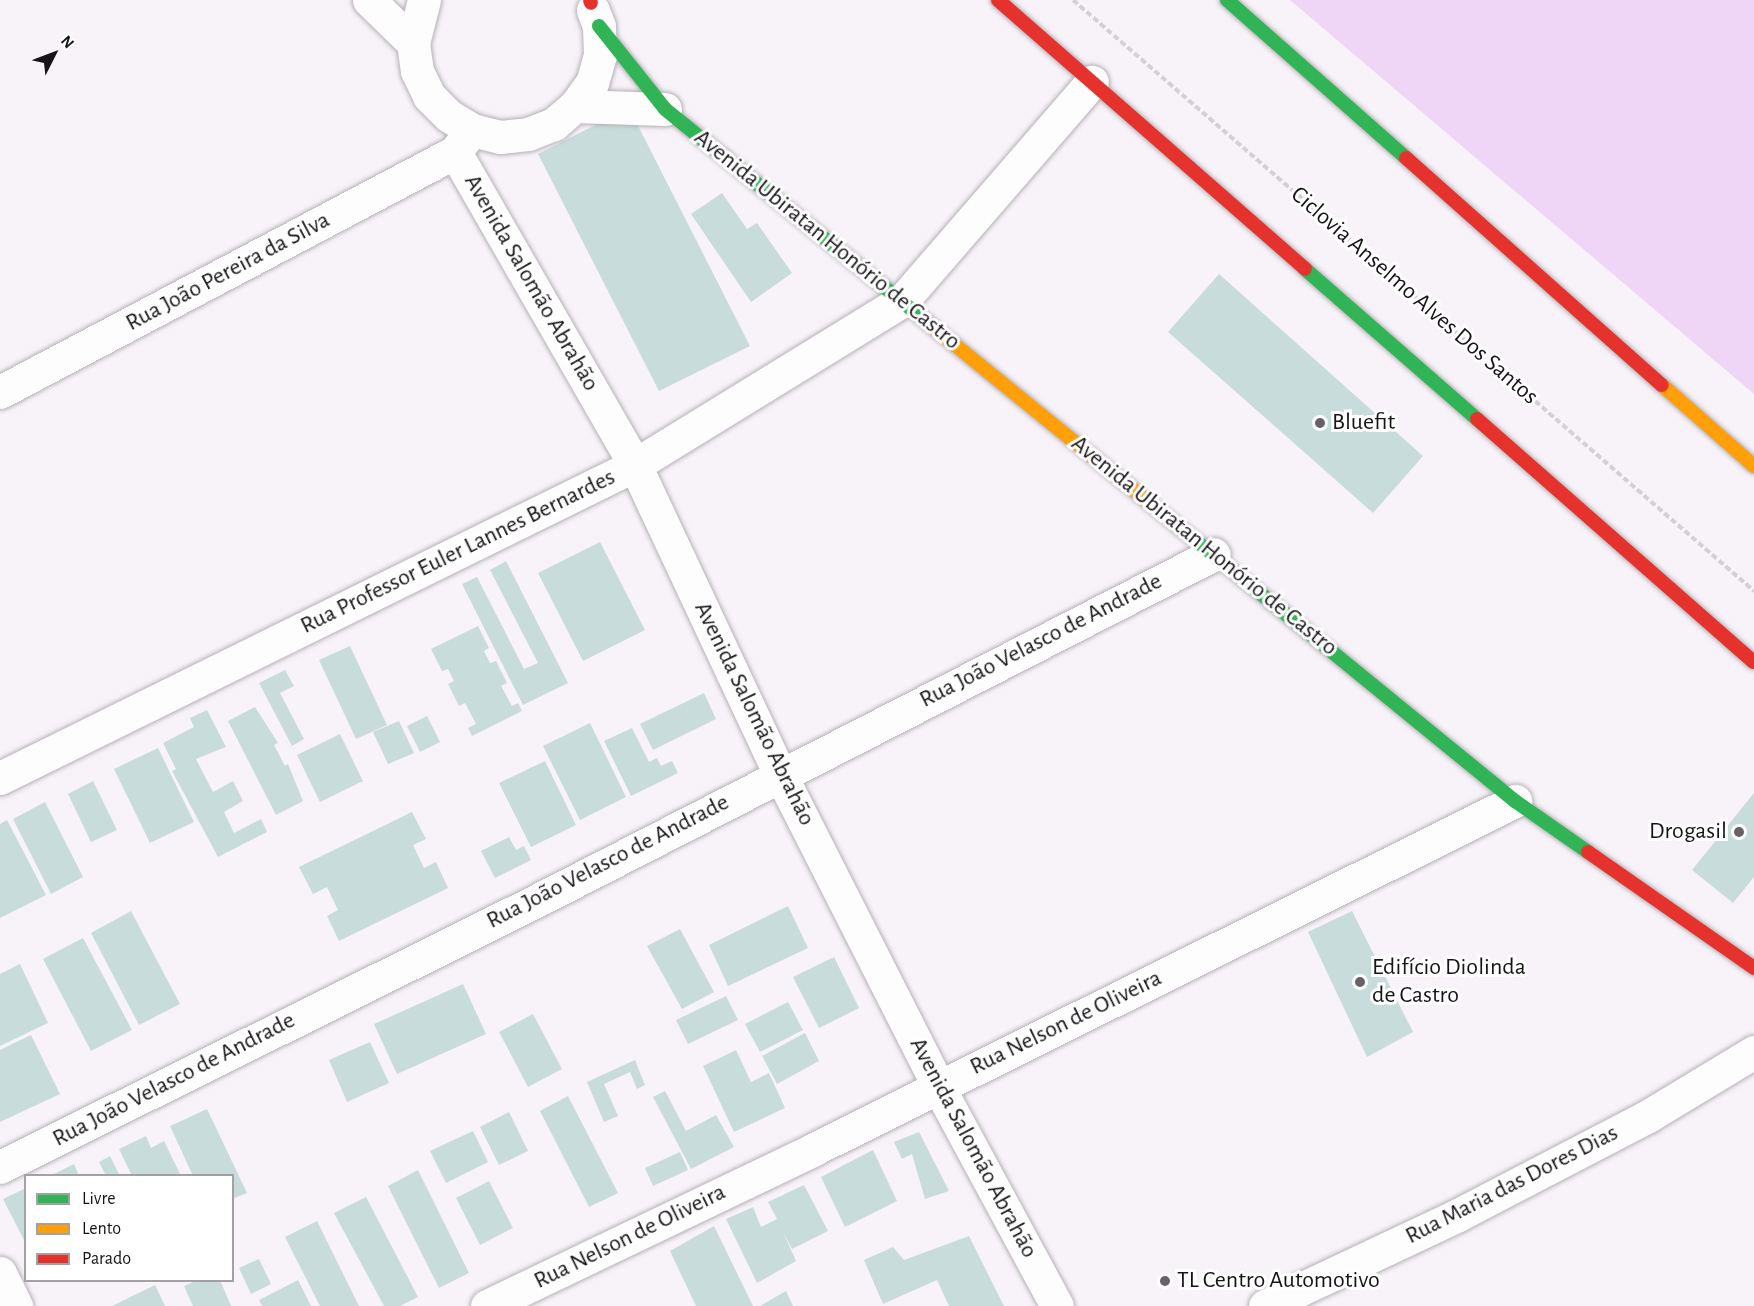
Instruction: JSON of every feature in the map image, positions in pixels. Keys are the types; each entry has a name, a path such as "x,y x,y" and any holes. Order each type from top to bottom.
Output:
{"main road":[{"path":"998,0 1754,662"},
{"path":"1227,0 1754,466"},
{"name":"Avenida Ubiratan Honório de Castro","path":"592,7 665,109 1515,801 1754,968"}],"street":[{"path":"369,0 413,43"},
{"path":"424,0 413,43 417,70 429,96 449,116 464,141 528,134 554,124 575,106 592,82 600,55 592,7"},
{"name":"Rua Professor Euler Lannes Bernardes","path":"0,778 635,465 902,301 1092,82"},
{"path":"575,106 665,109"},
{"name":"Rua João Pereira da Silva","path":"0,392 464,141"},
{"name":"Avenida Salomão Abrahão","path":"464,141 635,465 780,774 938,1086 1057,1306"},
{"name":"Rua João Velasco de Andrade","path":"0,1167 538,900 780,774 1214,554"},
{"name":"Rua Nelson de Oliveira","path":"487,1306 1515,801"},
{"name":"Rua Maria das Dores Dias","path":"1265,1306 1458,1215 1648,1116 1754,1052"},
{"path":"0,1273 16,1306"}],"path":[{"name":"Ciclovia Anselmo Alves Dos Santos","path":"1073,0 1754,591"}],"shaded area":[{"path":"1290,0 1754,0 1754,394"}],"building":[{"path":"629,108 750,346 659,391 538,154"},
{"path":"722,193 747,229 757,223 792,273 751,302 691,214"},
{"path":"1219,274 1423,456 1373,513 1168,332"},
{"path":"600,542 645,630 583,661 538,573"},
{"path":"506,561 568,683 523,705 462,584 477,577 524,669 538,663 490,570"},
{"path":"478,626 489,648 484,651 490,663 496,661 507,683 501,686 512,706 518,703 522,711 472,736 468,728 476,724 465,703 459,706 448,684 454,681 448,669 442,671 431,649"},
{"path":"350,646 387,725 356,739 319,660"},
{"path":"285,670 294,686 280,693 304,739 292,746 259,683"},
{"path":"704,693 716,719 653,750 640,724"},
{"path":"255,707 278,743 274,745 285,766 288,764 303,801 276,815 228,721"},
{"path":"207,710 226,747 196,759 213,792 233,781 243,801 224,812 234,833 261,819 267,832 218,857 172,771 176,769 163,743 194,727 190,718"},
{"path":"427,716 440,742 420,752 407,726"},
{"path":"399,721 414,753 388,764 373,732"},
{"path":"590,723 626,797 580,820 543,746"},
{"path":"632,728 649,762 657,758 661,766 672,761 678,773 631,796 604,741"},
{"path":"340,734 363,781 320,802 297,755"},
{"path":"158,748 194,822 150,843 114,769"},
{"path":"545,761 576,825 531,847 499,783"},
{"path":"93,781 117,830 91,842 68,794"},
{"name":"Drogasil","path":"1754,793 1754,877 1733,903 1692,870"},
{"path":"45,802 83,877 51,894 13,819"},
{"path":"412,812 426,839 413,845 424,868 436,862 448,888 339,941 327,916 338,910 327,887 313,894 299,867"},
{"path":"7,820 46,895 0,918 0,824"},
{"path":"509,837 516,850 524,846 531,860 495,878 481,851"},
{"path":"788,906 808,948 728,986 709,945"},
{"path":"131,911 180,1004 139,1025 91,933"},
{"name":"Edifício Diolinda de Castro","path":"1352,911 1413,1032 1367,1057 1308,932"},
{"path":"680,929 714,992 682,1009 647,946"},
{"path":"83,938 132,1030 91,1051 43,959"},
{"path":"834,957 859,1008 819,1028 793,977"},
{"path":"20,964 48,1023 0,1046 0,974"},
{"path":"463,984 486,1034 397,1074 374,1024"},
{"path":"726,996 738,1020 688,1044 676,1020"},
{"path":"788,1002 803,1030 760,1052 745,1024"},
{"path":"533,1014 562,1069 528,1087 499,1032"},
{"path":"805,1033 819,1061 777,1084 762,1056"},
{"path":"31,1035 60,1094 0,1122 0,1050"},
{"path":"370,1042 389,1083 347,1102 329,1060"},
{"path":"736,1050 751,1082 769,1073 785,1108 734,1132 703,1066"},
{"path":"635,1060 645,1085 637,1089 630,1072 604,1084 618,1116 604,1122 587,1082"},
{"path":"665,1091 686,1131 716,1115 734,1147 691,1169 653,1097"},
{"path":"568,1096 618,1193 589,1207 540,1111"},
{"path":"207,1109 247,1193 234,1198 234,1174 192,1174 170,1126"},
{"path":"509,1112 528,1151 499,1165 480,1127"},
{"path":"473,1131 488,1162 446,1183 430,1151"},
{"path":"919,1132 949,1191 925,1199 912,1154 902,1159 894,1142"},
{"path":"146,1136 151,1148 164,1141 180,1174 131,1174 119,1149"},
{"path":"873,1150 897,1201 845,1227 821,1177"},
{"path":"680,1152 688,1170 653,1186 645,1168"},
{"path":"110,1156 119,1174 105,1174 99,1162"},
{"path":"74,1164 78,1174 54,1174"},
{"path":"418,1170 469,1273 439,1288 388,1186"},
{"path":"489,1181 513,1228 480,1245 456,1198"},
{"path":"804,1185 828,1231 792,1249 783,1232 796,1261 757,1283 726,1219 753,1207 761,1227 777,1219 768,1202"},
{"path":"24,1189 24,1240 3,1199"},
{"path":"366,1197 418,1297 400,1306 384,1306 334,1213"},
{"path":"317,1221 359,1306 320,1306 285,1237"},
{"path":"714,1226 753,1306 696,1306 670,1251"},
{"path":"969,1236 1004,1306 949,1306 937,1280 883,1304 864,1260 893,1247 904,1260"},
{"path":"259,1259 271,1284 251,1294 239,1268"},
{"path":"298,1280 311,1306 262,1306 259,1300"},
{"path":"193,1282 221,1282 231,1306 193,1306 184,1286"},
{"path":"155,1285 165,1306 112,1306"},
{"path":"786,1291 793,1306 760,1306"}],"traffic: fast":[{"path":"1227,0 1406,158"},
{"path":"599,26 665,109 933,327"},
{"path":"1305,269 1477,419"},
{"path":"1179,527 1515,801 1588,852"}],"traffic: slow":[{"path":"933,327 1179,527"},
{"path":"1662,385 1754,466"}],"traffic: jam":[{"path":"998,0 1305,269"},
{"path":"1406,158 1662,385"},
{"path":"1477,419 1754,662"},
{"path":"1588,852 1754,968"}],"place":[{"name":"Bluefit","path":"1320,423"},
{"name":"Drogasil","path":"1739,832"},
{"name":"Edifício Diolinda de Castro","path":"1360,982"},
{"name":"TL Centro Automotivo","path":"1165,1281"}]}
